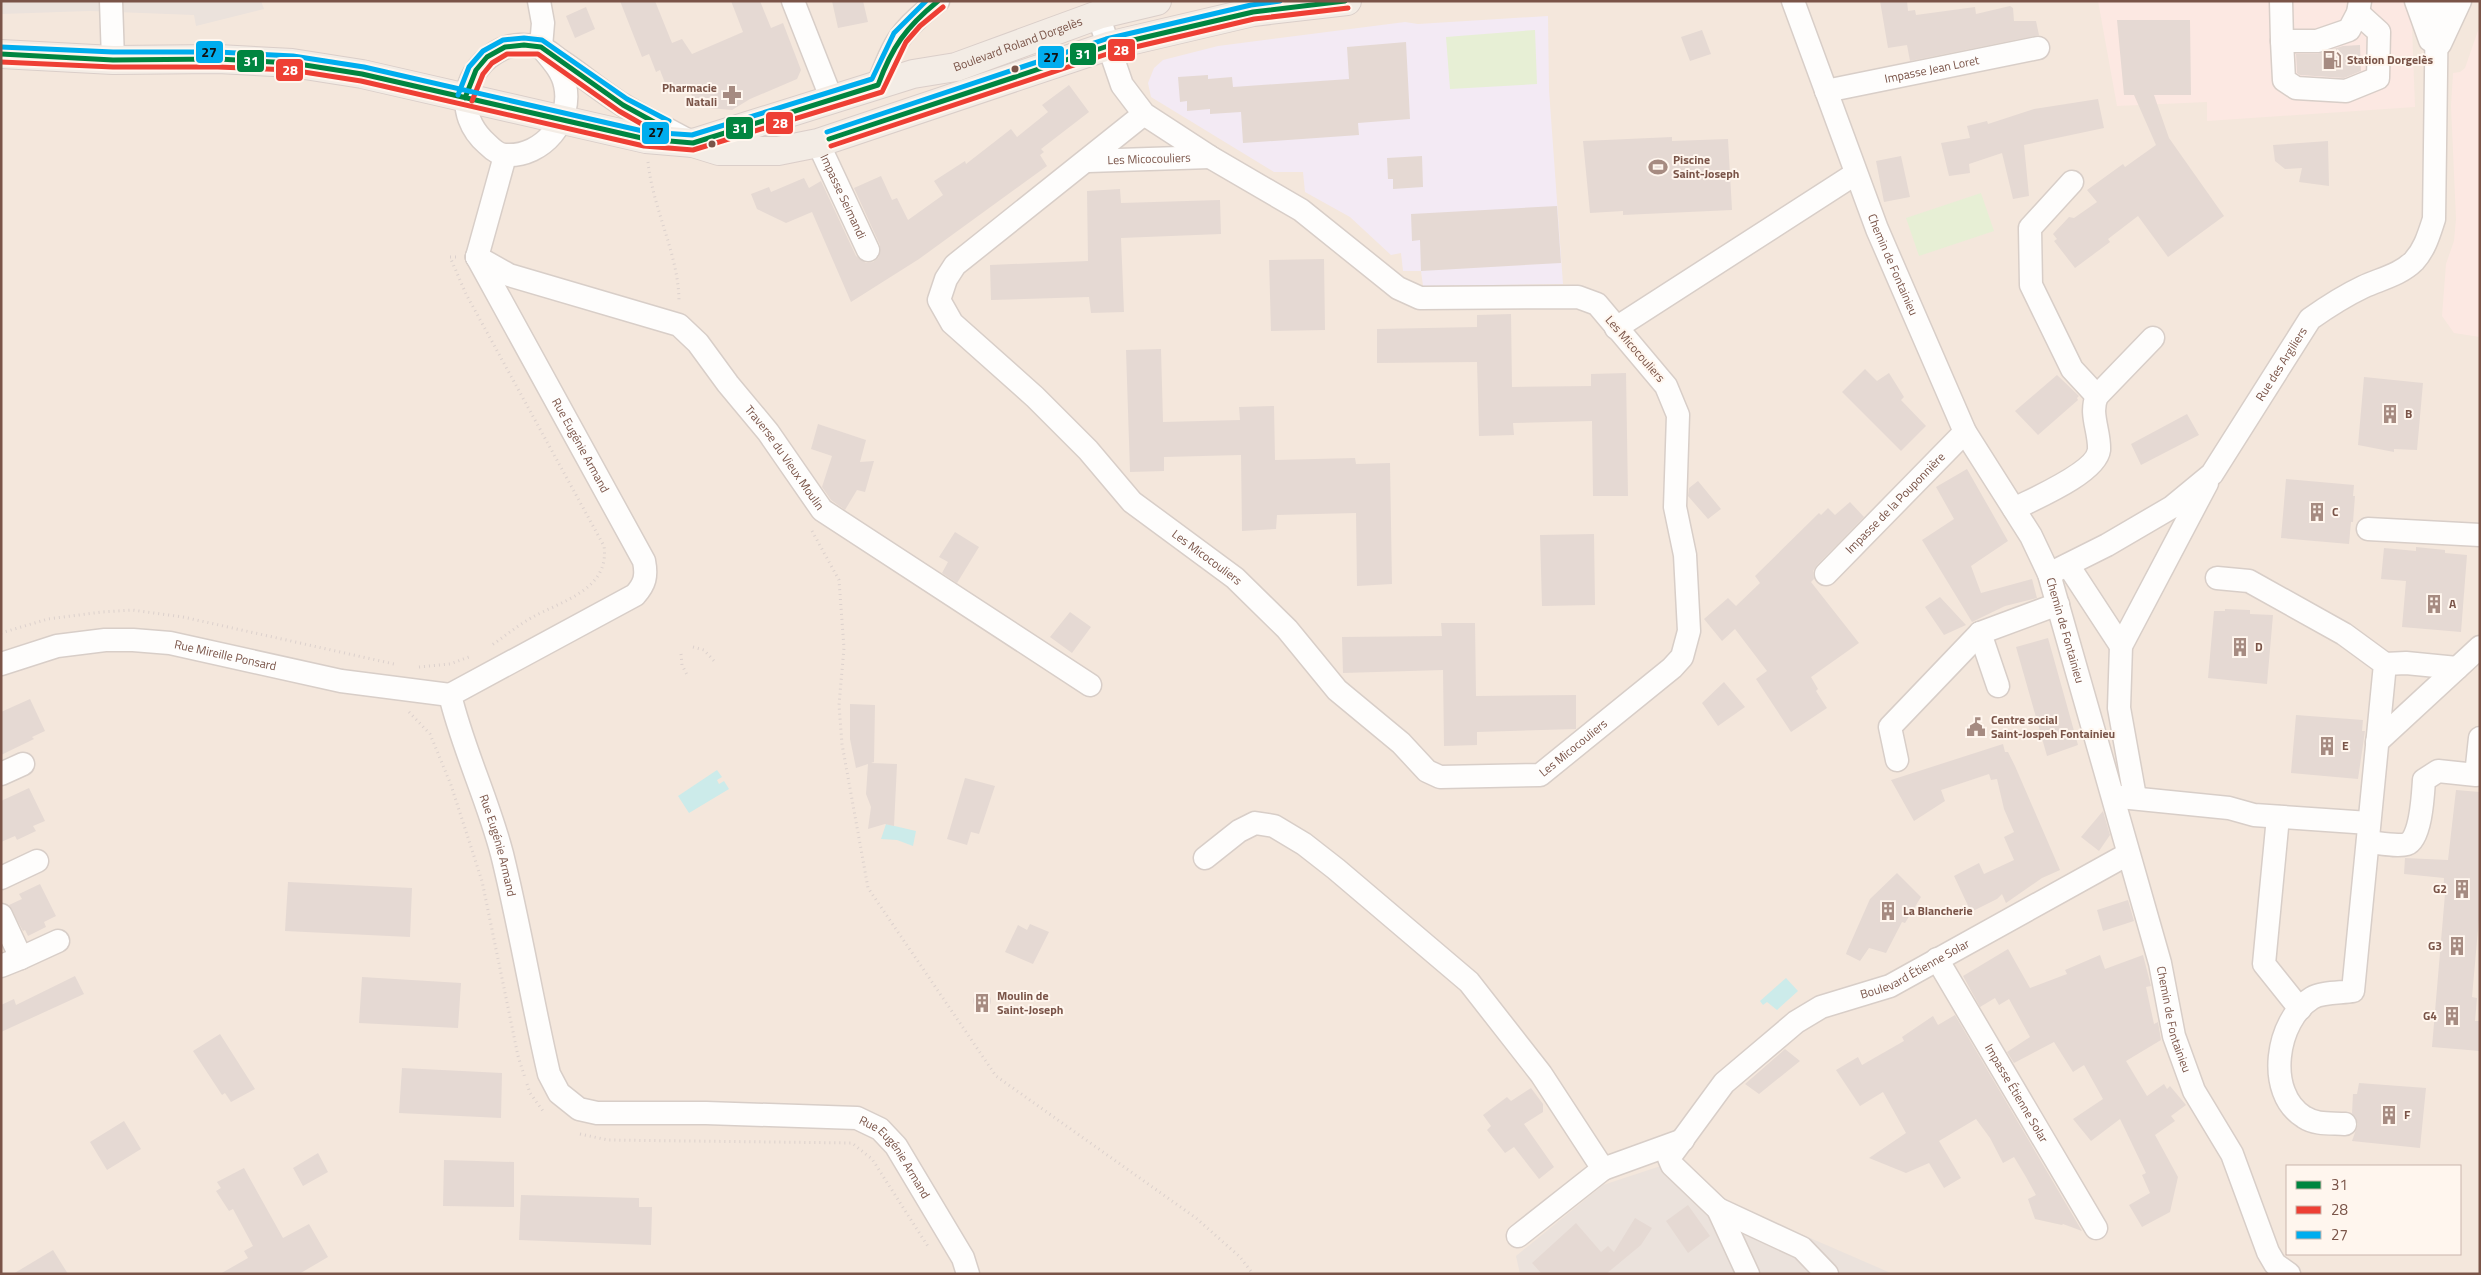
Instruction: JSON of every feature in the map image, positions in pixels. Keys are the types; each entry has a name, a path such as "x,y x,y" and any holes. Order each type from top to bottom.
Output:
{"main road":[{"name":"Boulevard Roland Dorgelès","path":"693,143 913,74 956,67 1098,15 1157,1"},
{"path":"1,54 113,60 218,59 292,63 362,74 646,139 693,143 719,151 778,151 818,143 1108,46 1253,12 1347,1"},
{"path":"1,72 113,60"}],"street":[{"path":"111,1 113,60"},
{"path":"539,1 543,23 541,47 560,71 565,84 566,96 562,121 541,145 519,154 504,156 493,150 482,140 469,122 465,98 476,70 488,57 505,47 524,45 541,47 623,105 693,143"},
{"path":"793,1 832,100"},
{"path":"878,85 896,42 912,22 938,1"},
{"name":"Chemin de Fontainieu","path":"1793,1 1855,174 1965,432 2031,536 2058,570 2058,604 2125,797 2128,854 2160,963 2174,1036 2194,1091 2232,1154 2268,1252 2275,1264 2289,1274"},
{"path":"2280,1 2282,41 2284,80 2296,88 2346,92 2378,78 2379,32 2359,7 2349,30 2317,40 2282,41"},
{"name":"Rue des Argiliers","path":"2416,1 2435,56"},
{"name":"Rue des Argiliers","path":"2058,570 2107,545 2172,507 2212,474 2310,319 2333,303 2364,287 2393,276 2414,261 2427,243 2434,219 2437,1"},
{"name":"Rue des Argiliers","path":"2435,56 2460,1"},
{"name":"Les Micocouliers","path":"1098,15 1122,84 1144,114 1210,157 1301,210 1398,288 1420,298 1578,297 1597,304 1666,386 1678,415 1675,507 1685,556 1689,631 1682,657 1672,668 1540,774 1440,777 1426,771 1401,743 1337,690 1287,628 1235,578 1132,502 1088,450 1035,397 952,323 939,300 946,279 955,265 1088,161 1144,114"},
{"name":"Impasse Jean Loret","path":"1826,91 2038,48"},
{"name":"Impasse Seimandi","path":"818,143 868,250"},
{"path":"477,257 504,156"},
{"name":"Les Micocouliers","path":"1088,161 1210,157"},
{"path":"1616,328 1855,174"},
{"path":"2072,182 2030,228 2031,285 2072,369 2097,396"},
{"name":"Traverse du Vieux Moulin","path":"477,257 510,275 679,326 698,343 768,432 822,510 1090,685"},
{"name":"Rue Eugénie Armand","path":"477,257 644,561 647,572 644,585 635,595 450,694 457,724 481,784 501,852 520,930 547,1065 559,1093 580,1110 597,1113 706,1113 857,1118 880,1129 896,1146 962,1258 968,1274"},
{"path":"2014,508 2064,483 2085,470 2093,461 2099,451 2093,405 2097,396 2153,338"},
{"name":"Impasse de la Pouponnière","path":"1826,574 1965,432"},
{"path":"2212,474 2120,646 2119,708 2125,797 2229,808 2254,815 2369,826"},
{"path":"2368,530 2480,535"},
{"path":"2058,570 2120,646"},
{"path":"2217,578 2249,581 2344,634 2384,664 2406,663 2457,668"},
{"path":"1897,760 1890,727 1980,633 2058,604"},
{"path":"1980,633 1998,686"},
{"name":"Rue Mireille Ponsard","path":"1,664 57,646 104,640 133,640 170,643 341,681 450,694"},
{"path":"2377,742 2480,647"},
{"path":"2345,1124 2316,1122 2304,1118 2288,1102 2280,1080 2281,1048 2300,1009 2314,998 2354,990 2384,664"},
{"path":"2229,808 2249,804 2369,826 2406,844 2413,841 2417,831 2424,780 2438,771 2476,775 2480,738"},
{"path":"1,774 23,764"},
{"path":"2278,817 2264,964 2300,1009"},
{"path":"1205,858 1239,831 1255,823 1274,826 1323,859 1469,982 1541,1074 1603,1169"},
{"name":"Boulevard Étienne Solar","path":"1718,1209 1672,1165 1669,1158 1724,1083 1796,1022 1821,1007 1890,986 2128,854"},
{"path":"1,878 37,861"},
{"path":"1,916 11,962 58,941"},
{"name":"Impasse Étienne Solar","path":"1937,959 2096,1228"},
{"path":"1518,1236 1603,1169 1687,1133"},
{"path":"1718,1209 1746,1273"},
{"path":"1718,1209 1802,1248 1826,1274"}],"path":[{"path":"646,139 651,185 667,239 679,291 679,326"},
{"path":"477,257 450,257 466,294 604,546 606,557 602,573 586,590 530,619 486,649"},
{"path":"808,525 839,580 844,648 839,705 842,744 868,888 996,1076 1196,1218 1240,1257 1254,1274"},
{"path":"693,647 704,650 714,661"},
{"path":"681,654 684,671 688,678"},
{"path":"410,667 450,664 472,656"},
{"path":"406,708 430,734 451,786 482,881 518,1056 530,1092"},
{"path":"639,1141 852,1143 872,1158 934,1256"}],"shaded area":[{"path":"1,1 2480,1 2480,1274 1,1274"},
{"path":"1,1 261,1 264,9 196,26 194,15 90,11 1,14"},
{"path":"2098,1 2405,1 2412,26 2415,107 2207,121 2207,102 2117,106"},
{"path":"1548,16 1549,90 1563,284 1423,286 1421,271 1403,271 1401,253 1391,255 1350,217 1305,192 1303,172 1274,172 1151,97 1148,83 1154,68 1163,60 1218,46 1405,22 1418,24"},
{"path":"2480,25 2480,337 2454,333 2442,316 2446,264 2454,241 2456,219 2451,106 2453,73 2460,72 2465,68"},
{"path":"1682,1159 1730,1203 1893,1274 1520,1274 1516,1256 1603,1185"}],"green space":[{"path":"1535,30 1537,84 1450,89 1446,37"},
{"path":"1981,193 1994,231 1919,256 1906,218"}],"water":[{"path":"717,770 722,777 717,780 719,784 724,781 729,789 689,813 678,796"},
{"path":"886,824 916,831 913,846 897,840 881,839"},
{"path":"1786,978 1798,991 1777,1010 1767,1002 1763,1005 1760,1001"}],"building":[{"path":"620,1 655,1 672,43 682,39 692,54 743,32 731,1 760,1 771,28 783,23 801,70 797,79 750,99 732,110 709,108 705,97 695,101 685,84 668,91 660,70 656,72 649,54 642,57"},
{"path":"832,1 863,1 868,22 838,28"},
{"path":"1880,1 1907,1 1908,11 1915,10 1916,15 1975,7 1976,14 2010,6 2013,8 2014,21 2036,21 2039,35 1910,61 1907,45 1888,48"},
{"path":"586,7 595,29 575,38 566,16"},
{"path":"2117,20 2190,20 2191,95 2154,95 2169,138 2224,216 2168,257 2138,216 2108,239 2110,242 2075,268 2054,241 2057,239 2053,234 2069,217 2074,218 2097,202 2087,190 2123,164 2125,167 2156,145 2134,95 2124,95"},
{"path":"1702,30 1711,54 1690,61 1681,37"},
{"path":"1406,42 1410,119 1358,123 1359,135 1243,143 1241,112 1210,114 1210,109 1187,111 1187,101 1180,102 1178,77 1208,75 1208,79 1232,77 1233,87 1349,79 1347,47"},
{"path":"2360,45 2361,71 2344,78 2300,75 2297,73 2296,54 2317,54 2343,46"},
{"path":"1069,85 1089,112 1041,149 1044,152 1040,155 1047,166 919,259 851,302 812,212 786,223 757,209 751,194 769,187 771,192 804,178 809,188 821,181 856,256 866,263 873,262 879,257 880,245 854,188 881,176 892,200 897,198 908,220 943,195 934,181 965,161 966,164 1011,129 1017,137 1048,112 1042,105"},
{"path":"2098,99 2104,128 2024,145 2029,196 2013,199 2002,153 1969,164 1970,173 1949,176 1941,143 1970,138 1967,126 1987,121 1988,124 2034,109"},
{"name":"Piscine Saint-Joseph","path":"1672,137 1672,141 1728,139 1732,210 1623,215 1623,211 1590,213 1583,141"},
{"path":"2328,141 2329,186 2299,182 2302,168 2285,169 2275,161 2273,145"},
{"path":"1422,156 1423,187 1393,189 1393,179 1388,179 1387,158"},
{"path":"1901,156 1910,197 1884,202 1876,161"},
{"path":"1120,189 1121,203 1220,200 1221,234 1121,238 1124,312 1091,313 1089,297 991,300 990,265 1088,261 1087,191"},
{"path":"1557,206 1561,263 1421,271 1420,240 1412,241 1411,214"},
{"path":"1324,259 1325,330 1271,331 1269,260"},
{"path":"1511,314 1512,387 1591,386 1591,374 1626,373 1628,496 1593,496 1592,421 1513,423 1514,435 1479,436 1477,362 1377,363 1377,329 1477,327 1477,315"},
{"path":"1161,349 1163,422 1240,420 1239,407 1274,406 1275,460 1355,458 1356,464 1390,463 1392,584 1357,586 1356,513 1277,515 1276,529 1242,531 1241,455 1164,457 1164,471 1130,472 1126,350"},
{"path":"1865,369 1877,381 1889,373 1904,397 1901,400 1926,426 1901,451 1842,392"},
{"path":"2057,375 2079,396 2078,400 2038,435 2015,411"},
{"name":"B","path":"2364,377 2423,383 2417,450 2394,449 2394,452 2358,445"},
{"path":"2187,414 2199,435 2141,465 2131,444"},
{"path":"818,424 866,440 860,462 874,461 865,492 857,490 845,510 831,500 822,487 832,456 811,449"},
{"path":"1967,469 2008,541 1971,566 1981,593 2032,579 2037,598 2005,606 1972,622 1922,540 1954,519 1936,487"},
{"name":"C","path":"2286,479 2354,485 2353,522 2351,522 2349,544 2281,538"},
{"path":"1698,481 1721,509 1708,519 1688,496 1689,488"},
{"path":"1850,502 1864,517 1817,565 1813,571 1814,579 1811,582 1859,643 1811,677 1818,689 1816,691 1827,708 1791,732 1756,679 1767,671 1735,629 1722,641 1704,619 1728,598 1736,606 1760,583 1755,576 1819,513 1821,515 1828,508 1835,515"},
{"path":"955,532 979,547 957,583 942,573 948,562 939,557"},
{"path":"1594,534 1595,605 1542,606 1540,535"},
{"name":"A","path":"2416,547 2445,550 2445,553 2467,555 2461,632 2402,627 2406,581 2381,579 2384,548 2416,551"},
{"path":"1940,597 1966,625 1944,635 1925,607"},
{"name":"D","path":"2225,609 2250,610 2250,614 2273,615 2267,684 2208,678 2214,611 2225,611"},
{"path":"1070,612 1091,627 1072,653 1050,637"},
{"path":"1441,623 1475,623 1476,696 1576,695 1576,729 1477,732 1477,745 1444,746 1443,670 1343,673 1342,637 1442,636"},
{"path":"2048,638 2078,745 2047,756 2016,647"},
{"path":"1724,682 1745,707 1718,726 1702,703"},
{"path":"30,699 45,731 32,737 34,739 1,755 1,712"},
{"path":"850,704 875,705 874,762 871,763 897,764 894,826 885,824 868,829 871,807 866,794 868,764 856,768 850,739"},
{"name":"E","path":"2296,715 2363,720 2362,731 2365,731 2358,779 2291,773"},
{"path":"2003,744 2005,752 2008,752 2015,766 2060,870 2042,878 2006,903 2002,894 1997,899 1971,912 1954,876 1979,863 1984,874 2014,860 2004,837 2014,832 2004,809 1997,779 1991,780 1989,774 1941,790 1945,801 1914,821 1891,780"},
{"path":"965,778 995,786 979,834 971,832 967,845 947,839"},
{"path":"29,788 45,821 33,826 36,831 17,840 15,836 1,842 1,801"},
{"path":"2456,790 2480,792 2480,907 2472,997 2477,998 2475,1021 2480,1021 2480,1051 2432,1047 2445,894 2443,895 2444,878 2404,874 2405,858 2448,860"},
{"path":"2103,811 2110,835 2099,851 2081,837"},
{"name":"La Blancherie","path":"1897,873 1921,897 1905,923 1902,922 1886,953 1869,948 1860,961 1846,954 1870,899"},
{"path":"288,882 412,888 410,937 285,931"},
{"path":"40,884 56,916 44,922 46,927 28,936 25,930 23,931 9,905 22,899 19,894"},
{"path":"2128,900 2134,921 2103,931 2097,910"},
{"path":"1030,924 1049,932 1033,964 1005,952 1018,925 1027,930"},
{"path":"2008,949 2030,988 2067,974 2065,970 2100,955 2105,969 2143,955 2151,986 2146,987 2154,1024 2158,1022 2161,1040 2126,1061 2147,1096 2164,1084 2167,1089 2170,1086 2186,1105 2171,1116 2175,1121 2155,1135 2178,1177 2170,1212 2142,1227 2129,1205 2150,1193 2142,1175 2146,1173 2120,1119 2091,1141 2073,1119 2103,1099 2084,1065 2073,1072 2054,1042 2014,1063 2007,1052 2030,1037 2009,999 1999,1005 1995,998 1980,1007 1963,976"},
{"path":"75,976 84,994 1,1032 1,1005 14,999 16,1005"},
{"path":"362,977 461,983 458,1028 359,1023"},
{"name":"Moulin de Saint-Joseph","path":"982,992 988,995 991,1001 988,1007 982,1010 976,1007 973,1001 976,995"},
{"path":"1955,1015 2082,1231 2063,1224 2035,1219 2028,1199 2036,1195 2026,1177 2014,1157 2003,1163 1990,1138 1976,1119 1939,1141 1961,1178 1944,1188 1929,1163 1906,1173 1869,1158 1906,1133 1883,1092 1860,1106 1836,1070 1858,1057 1862,1065 1904,1041 1902,1037 1933,1016 1938,1025"},
{"path":"220,1034 255,1089 231,1102 225,1093 222,1095 193,1051"},
{"path":"1785,1049 1800,1061 1759,1094 1745,1084"},
{"path":"402,1068 502,1073 501,1118 399,1113"},
{"name":"F","path":"2359,1083 2426,1088 2420,1148 2352,1141 2358,1124 2352,1113 2353,1094 2357,1094"},
{"path":"1531,1088 1543,1104 1543,1112 1524,1124 1554,1167 1539,1179 1514,1147 1505,1153 1487,1130 1491,1126 1483,1115 1507,1097 1511,1101"},
{"path":"124,1121 141,1149 107,1170 90,1142"},
{"path":"318,1153 328,1172 303,1186 293,1168"},
{"path":"444,1160 514,1162 514,1207 443,1206"},
{"path":"244,1168 283,1238 309,1224 328,1257 299,1274 220,1274 248,1258 244,1251 253,1246 233,1209 229,1211 216,1191 221,1188 217,1182"},
{"path":"521,1195 639,1198 639,1207 652,1207 651,1245 519,1240"},
{"path":"1688,1205 1710,1236 1688,1253 1666,1221"},
{"path":"1635,1218 1652,1228 1641,1245 1606,1274 1542,1274 1532,1263 1576,1223 1601,1252 1608,1246 1614,1252"},
{"path":"53,1250 68,1274 13,1274"}],"transit line":[{"name":"27","path":"1,47 113,52 218,52 293,56 364,67 647,132 692,135 872,79 894,33 926,1"},
{"name":"31","path":"1,54 113,60 218,59 292,63 362,74 646,139 693,143 878,85 901,39 917,20 938,1"},
{"name":"27","path":"827,132 1106,39 1251,5 1280,1"},
{"name":"31","path":"829,139 1108,46 1253,12 1345,1"},
{"name":"28","path":"1,62 113,67 218,67 291,70 361,81 644,146 693,150 882,92 906,42 920,26 943,7"},
{"name":"28","path":"831,146 1110,53 1254,19 1348,8"},
{"name":"27","path":"458,95 469,67 483,51 503,40 524,38 542,40 627,99 669,121"},
{"name":"31","path":"465,98 476,70 487,57 505,47 524,45 541,47 623,105 665,128"},
{"name":"28","path":"472,101 483,74 492,63 507,54 538,54 619,111 661,135"}],"place":[{"name":"Station Dorgelès","path":"2332,60"},
{"name":"Pharmacie Natali","path":"732,95"},
{"name":"Piscine Saint-Joseph","path":"1658,167"},
{"name":"B","path":"2390,414"},
{"name":"C","path":"2317,512"},
{"name":"A","path":"2434,604"},
{"name":"D","path":"2240,647"},
{"name":"Centre social Saint-Jospeh Fontainieu","path":"1976,727"},
{"name":"E","path":"2327,746"},
{"name":"G2","path":"2462,889"},
{"name":"La Blancherie","path":"1888,911"},
{"name":"G3","path":"2457,946"},
{"name":"Moulin de Saint-Joseph","path":"982,1003"},
{"name":"G4","path":"2452,1016"},
{"name":"F","path":"2389,1115"}]}
